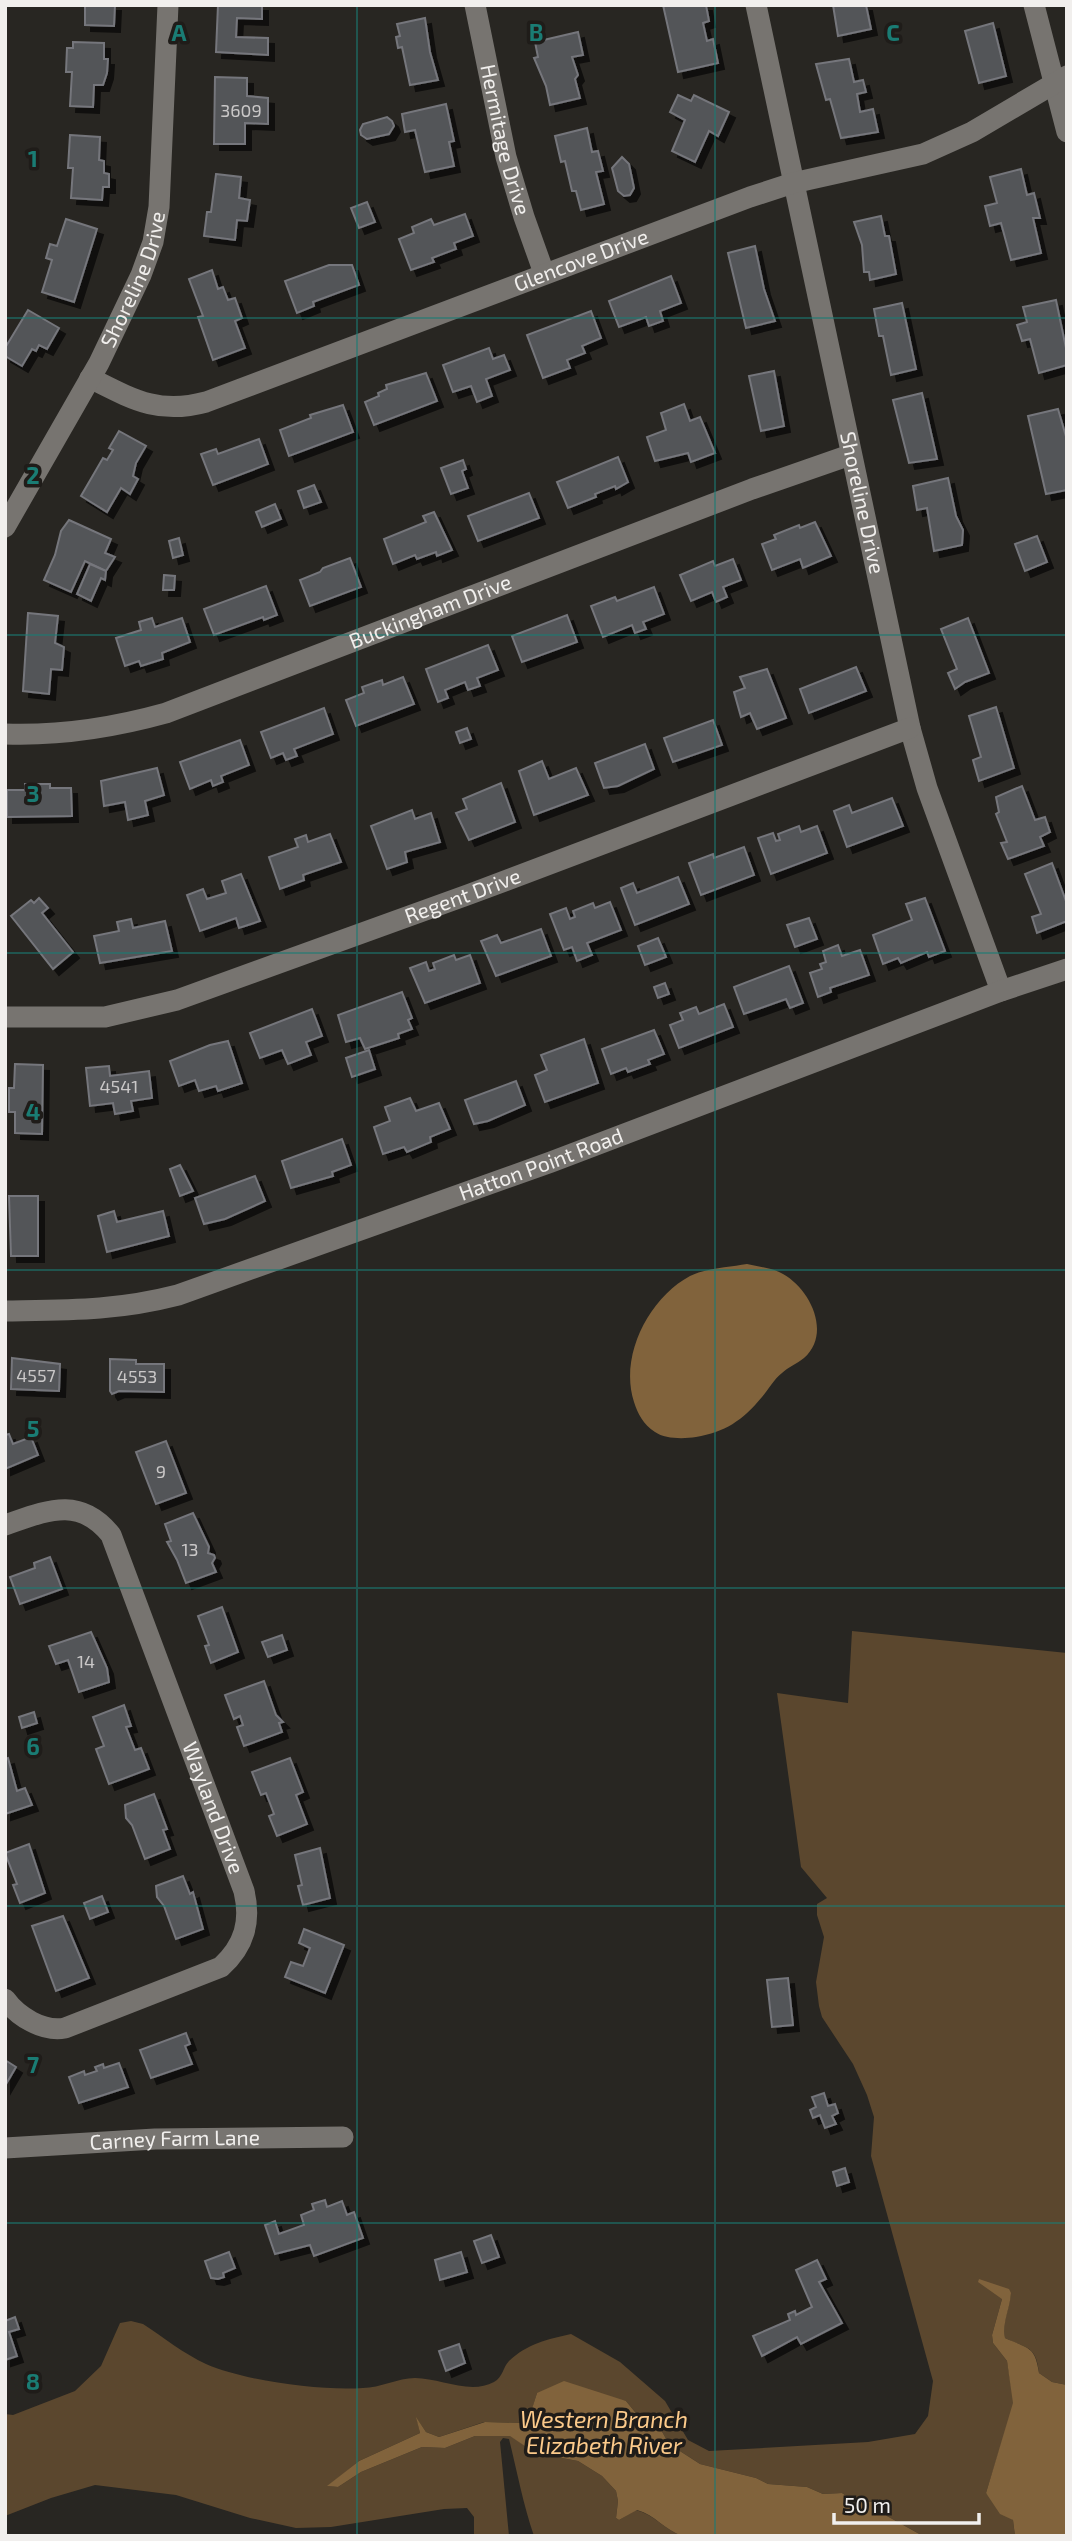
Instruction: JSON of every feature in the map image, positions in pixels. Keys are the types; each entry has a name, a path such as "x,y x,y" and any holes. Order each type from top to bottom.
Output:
{"street":[{"name":"Shoreline Drive","path":"5,527 90,379 141,275 153,242 159,207 168,5"},
{"name":"Hermitage Drive","path":"475,5 506,157 544,273"},
{"name":"Shoreline Drive","path":"756,5 910,728 927,788 1001,991"},
{"path":"1034,5 1061,80 1067,132"},
{"name":"Glencove Drive","path":"90,379 139,402 160,407 185,408 793,183 923,154 972,132 1061,80"},
{"name":"Buckingham Drive","path":"5,734 79,732 123,725 166,713 752,489 850,456"},
{"name":"Regent Drive","path":"5,1017 105,1017 177,1000 470,894 910,728"},
{"name":"Hatton Point Road","path":"5,1311 101,1310 140,1305 178,1295 551,1162 1001,991 1067,970"},
{"name":"Wayland Drive","path":"5,1525 52,1509 69,1509 103,1524 111,1535 244,1891 248,1908 243,1939 232,1957 221,1967 65,2028 41,2025 25,2018 5,1999"},
{"name":"Carney Farm Lane","path":"5,2148 155,2138 343,2137"}],"shaded area":[{"path":"852,1631 1067,1653 1067,2385 1052,2382 1039,2373 1033,2353 1005,2338 1005,2321 1011,2293 1002,2299 992,2335 993,2343 1007,2361 1014,2403 986,2493 1013,2520 1015,2536 923,2536 887,2516 874,2502 854,2501 842,2493 823,2494 807,2487 768,2484 756,2478 700,2464 669,2444 660,2428 635,2412 626,2401 537,2393 530,2416 523,2423 484,2422 439,2437 426,2432 417,2419 420,2433 359,2461 328,2486 338,2487 361,2472 422,2447 445,2448 475,2436 511,2436 535,2453 578,2461 602,2476 616,2491 616,2518 619,2520 636,2510 682,2536 534,2536 509,2439 503,2438 500,2442 509,2536 474,2536 474,2517 467,2508 444,2509 331,2527 296,2528 250,2518 176,2495 95,2485 5,2516 5,2414 13,2415 75,2391 101,2366 120,2323 131,2321 143,2324 190,2355 222,2370 283,2384 346,2389 369,2388 415,2378 465,2386 485,2386 497,2380 509,2361 523,2350 546,2340 571,2334 620,2362 665,2401 688,2440 709,2451 868,2442 915,2434 928,2416 933,2381 871,2156 874,2117 853,2064 822,2017 819,2006 816,1982 824,1937 817,1915 817,1904 827,1898 801,1867 777,1693 848,1703"}],"water":[{"path":"747,1264 779,1272 802,1290 817,1324 812,1348 804,1358 779,1375 755,1405 732,1424 696,1437 674,1438 655,1432 639,1415 630,1384 634,1348 650,1313 662,1298 690,1276 711,1269"},
{"path":"979,2279 1009,2289 1011,2293 1005,2338 1033,2353 1039,2373 1052,2382 1067,2385 1067,2536 1015,2536 1013,2520 1000,2514 986,2493 1013,2403 1007,2361 993,2343 992,2335 1002,2299 978,2282"},
{"name":"Western Branch Elizabeth River","path":"564,2381 626,2401 635,2412 660,2428 669,2444 700,2464 756,2478 768,2484 807,2487 823,2494 842,2493 854,2501 874,2502 887,2516 923,2536 682,2536 637,2510 619,2520 616,2518 616,2491 602,2476 578,2461 535,2453 510,2436 475,2436 445,2448 422,2447 361,2472 338,2487 327,2486 359,2461 420,2433 416,2417 426,2432 439,2437 485,2422 523,2423 530,2415 537,2393"}],"building":[{"path":"85,5 115,5 114,26 85,25"},
{"path":"218,5 262,5 262,19 237,18 236,37 268,38 268,55 216,52"},
{"path":"663,5 706,5 709,21 703,23 707,41 713,39 718,63 678,72"},
{"path":"833,5 866,5 871,29 838,36"},
{"path":"425,18 438,80 410,85 402,47 398,48 396,37 400,36 397,24"},
{"path":"993,23 1006,76 979,83 965,31"},
{"path":"578,32 583,55 572,57 578,75 575,79 580,98 550,105 546,86 534,58 538,57 535,42"},
{"path":"73,42 104,43 104,59 108,59 107,73 103,85 94,85 93,107 70,106 72,72 66,72 67,48 73,48"},
{"path":"849,59 854,82 863,80 866,92 857,94 860,112 873,109 878,132 841,138 816,64"},
{"path":"215,77 247,78 247,96 268,98 268,124 245,123 245,144 214,144"},
{"path":"678,95 691,101 694,95 729,112 718,136 709,131 695,162 672,151 685,120 670,112"},
{"path":"446,104 454,141 449,142 454,166 425,172 415,130 405,132 402,114"},
{"path":"387,117 394,126 389,134 367,139 361,135 363,124"},
{"path":"587,128 592,152 598,151 603,171 596,172 604,204 581,210 576,191 572,191 565,161 561,162 555,136"},
{"path":"70,135 100,137 99,160 104,161 104,173 109,174 109,187 103,187 102,200 71,198 73,168 68,168"},
{"path":"622,157 629,164 634,188 630,195 624,196 618,191 612,168"},
{"path":"1021,169 1027,195 1034,193 1040,218 1033,218 1041,253 1011,260 1001,223 990,226 985,206 997,203 990,177"},
{"path":"216,174 241,177 239,198 250,200 247,221 237,220 235,240 204,236 207,212 211,212"},
{"path":"367,202 375,222 359,228 351,208"},
{"path":"465,214 473,236 454,243 456,249 432,258 434,262 411,270 399,239 414,233 412,227 431,219 434,225"},
{"path":"881,216 885,236 889,236 896,274 870,280 869,272 864,272 862,245 854,222"},
{"path":"66,219 97,229 74,302 42,292 52,260 46,258 50,244 57,246"},
{"path":"755,246 764,289 775,321 746,328 728,253"},
{"path":"329,265 352,265 359,285 313,302 314,306 297,313 285,281"},
{"path":"212,270 218,289 223,287 228,300 235,298 242,318 235,321 245,348 213,360 198,317 203,316 189,279"},
{"path":"671,276 681,303 660,311 663,321 649,326 646,317 619,327 609,301"},
{"path":"1056,300 1067,365 1039,373 1030,339 1022,341 1017,325 1027,322 1023,307"},
{"path":"902,303 916,369 891,375 874,309"},
{"path":"28,310 59,328 47,349 39,345 36,351 32,349 22,366 5,356 5,348"},
{"path":"591,311 601,338 582,346 585,353 567,360 570,368 543,378 527,335"},
{"path":"489,348 493,359 504,355 510,370 486,379 492,396 477,402 471,386 453,392 443,365"},
{"path":"774,371 784,426 761,431 749,376"},
{"path":"426,373 437,401 374,425 365,402 379,396 378,393 387,389 386,385"},
{"path":"922,393 937,459 909,463 893,400"},
{"path":"684,404 690,421 700,417 715,453 691,462 688,453 655,461 647,437 666,430 661,413"},
{"path":"343,405 353,432 289,456 280,430 311,418 310,415"},
{"path":"1058,409 1067,440 1067,490 1046,494 1028,416"},
{"path":"119,431 146,446 136,463 133,476 138,479 130,494 121,488 107,512 81,496 103,458 107,460 113,450 109,448"},
{"path":"259,439 268,464 213,485 201,454 216,449 218,454"},
{"path":"618,457 628,482 616,489 615,486 595,494 596,497 568,508 557,482"},
{"path":"463,460 466,469 462,471 468,488 451,494 441,468"},
{"path":"948,478 956,516 963,530 962,545 934,551 927,508 917,510 913,486"},
{"path":"314,485 321,502 304,508 298,491"},
{"path":"529,493 539,518 478,541 468,516"},
{"path":"275,504 281,519 262,527 256,512"},
{"path":"434,512 452,550 417,559 415,555 393,564 384,539 426,522 423,516"},
{"path":"69,520 111,539 105,553 115,557 106,571 85,561 71,592 44,580 55,555 61,531"},
{"path":"815,522 831,556 803,568 800,559 772,570 762,544 776,539 774,535"},
{"path":"1037,536 1047,562 1025,571 1015,544"},
{"path":"179,538 183,555 173,558 169,541"},
{"path":"350,558 361,587 310,606 300,580"},
{"path":"733,559 741,580 723,587 727,597 716,602 712,592 691,601 680,575 713,561 715,566"},
{"path":"90,564 106,571 105,580 101,578 91,601 77,594"},
{"path":"164,575 175,576 174,590 163,590"},
{"path":"266,586 277,615 264,620 263,617 214,635 204,609"},
{"path":"654,587 664,614 643,622 646,629 635,633 632,625 603,637 591,606 615,597 617,601"},
{"path":"28,613 58,616 55,643 64,647 62,670 51,669 49,694 23,691"},
{"path":"567,615 577,642 522,662 512,636"},
{"path":"152,618 155,627 182,618 190,642 162,653 163,659 141,666 139,661 125,666 116,638 141,630 139,622"},
{"path":"968,618 989,673 955,689 948,673 957,669 941,629"},
{"path":"488,645 498,670 477,678 480,686 468,690 465,682 445,690 448,698 438,702 426,669"},
{"path":"856,667 866,691 809,713 800,689"},
{"path":"767,669 786,718 757,729 750,713 741,717 734,692 745,688 740,677"},
{"path":"403,677 414,704 356,726 346,700 364,693 362,687 382,680 383,685"},
{"path":"996,707 1014,768 979,781 973,760 981,757 969,716"},
{"path":"324,708 333,734 294,749 297,756 286,760 283,753 271,758 261,732"},
{"path":"713,720 722,745 673,762 664,738"},
{"path":"467,728 471,739 460,743 456,732"},
{"path":"240,740 249,765 221,776 223,782 213,786 211,780 190,789 180,762"},
{"path":"645,744 654,769 618,786 604,788 595,763"},
{"path":"542,761 549,779 576,768 588,795 534,815 519,771"},
{"path":"157,768 164,795 145,801 148,815 128,820 125,802 104,806 101,781"},
{"path":"501,783 515,822 469,840 456,813 467,809 463,799"},
{"path":"25,784 50,784 50,788 71,788 72,816 7,817 7,790 25,790"},
{"path":"1022,786 1035,820 1045,817 1050,832 1040,837 1044,846 1008,859 1001,843 1007,842 996,814 999,812 996,797"},
{"path":"892,798 903,826 847,847 834,811 849,805 852,813"},
{"path":"412,810 415,819 431,813 440,842 405,852 407,862 387,869 371,826"},
{"path":"799,826 801,832 817,826 827,853 771,874 758,838 773,833 776,841 780,840 778,834"},
{"path":"330,834 341,862 303,875 304,880 280,889 269,857 298,847 295,839 306,835 308,842"},
{"path":"744,847 754,875 701,895 689,863 713,854 714,858"},
{"path":"1052,863 1067,904 1067,921 1037,933 1032,917 1041,914 1025,874"},
{"path":"241,874 260,921 239,928 236,918 200,931 187,895 203,889 207,899 226,893 222,881"},
{"path":"678,877 689,904 635,925 621,888 633,883 637,893"},
{"path":"39,898 48,908 42,913 73,952 53,969 11,916 31,900 34,903"},
{"path":"925,898 945,951 929,957 927,952 901,963 898,958 883,964 873,935 912,920 906,904"},
{"path":"610,902 621,930 587,943 592,955 577,961 572,947 564,950 550,914 566,908 570,919 575,917 573,911 593,903 595,908"},
{"path":"809,918 817,939 795,947 787,925"},
{"path":"131,919 133,928 165,921 172,951 100,963 94,936 119,931 117,922"},
{"path":"541,929 551,956 496,976 481,941 497,935 501,943"},
{"path":"658,938 666,957 645,965 638,946"},
{"path":"838,945 842,956 860,950 869,975 830,988 831,992 818,997 810,973 822,969 820,964 826,962 823,951"},
{"path":"454,955 456,960 470,955 480,983 425,1003 410,968 426,962 429,971 435,969 433,963"},
{"path":"789,966 803,1003 790,1008 786,999 744,1014 734,987"},
{"path":"665,983 669,994 658,998 654,987"},
{"path":"402,992 412,1018 408,1020 412,1029 398,1034 399,1038 365,1049 360,1038 346,1042 338,1015"},
{"path":"724,1004 733,1027 679,1048 670,1025 683,1020 680,1013 696,1007 699,1014"},
{"path":"312,1009 322,1036 306,1042 311,1055 288,1064 282,1050 260,1058 250,1033"},
{"path":"654,1030 664,1054 648,1060 650,1064 628,1072 626,1068 611,1074 602,1049"},
{"path":"584,1039 598,1083 545,1102 535,1075 547,1070 541,1055"},
{"path":"228,1041 242,1083 218,1091 216,1086 199,1091 195,1080 179,1086 170,1061"},
{"path":"369,1050 375,1069 352,1077 346,1058"},
{"path":"15,1064 43,1065 42,1134 15,1133 15,1112 9,1112 9,1088 14,1088"},
{"path":"109,1066 110,1076 149,1071 152,1098 131,1101 133,1111 115,1114 113,1103 90,1106 86,1068"},
{"path":"516,1081 525,1105 474,1124 465,1100"},
{"path":"410,1098 416,1111 439,1103 450,1129 430,1137 431,1142 407,1152 404,1147 383,1154 374,1127 390,1121 385,1107"},
{"path":"342,1139 351,1165 332,1172 333,1176 291,1188 282,1161"},
{"path":"180,1165 193,1191 180,1196 170,1169"},
{"path":"255,1176 265,1201 225,1219 204,1224 195,1198"},
{"path":"9,1196 38,1196 38,1256 11,1256"},
{"path":"114,1211 117,1222 163,1211 169,1236 107,1252 98,1216"},
{"path":"12,1358 60,1364 59,1391 11,1389"},
{"path":"110,1359 136,1360 136,1364 164,1364 164,1392 119,1391 112,1394"},
{"path":"9,1434 13,1444 31,1437 38,1455 5,1469 5,1435"},
{"path":"166,1441 186,1493 156,1504 136,1452"},
{"path":"193,1513 209,1547 208,1553 214,1555 212,1563 216,1572 186,1583 167,1542 171,1541 165,1524"},
{"path":"50,1557 62,1589 20,1604 10,1577 35,1568 34,1563"},
{"path":"222,1607 238,1652 211,1663 205,1646 209,1645 198,1616"},
{"path":"91,1632 107,1668 109,1682 79,1692 68,1660 56,1664 49,1646"},
{"path":"282,1635 287,1650 268,1657 262,1642"},
{"path":"264,1681 276,1715 283,1722 279,1723 282,1732 244,1746 237,1727 243,1725 240,1716 234,1719 225,1695"},
{"path":"124,1705 131,1726 126,1727 135,1750 141,1748 149,1769 109,1784 96,1749 104,1746 93,1717"},
{"path":"34,1712 37,1723 22,1728 19,1717"},
{"path":"8,1758 17,1791 25,1788 32,1805 5,1814 5,1759"},
{"path":"290,1758 303,1792 296,1795 307,1824 277,1836 269,1816 274,1814 266,1793 261,1795 252,1772"},
{"path":"154,1794 167,1829 163,1830 170,1849 145,1859 132,1825 126,1818 125,1805"},
{"path":"29,1844 45,1893 20,1903 13,1885 17,1884 5,1853"},
{"path":"320,1848 330,1898 303,1905 298,1886 302,1885 295,1855"},
{"path":"183,1876 190,1894 193,1892 203,1929 176,1939 164,1906 157,1897 156,1886"},
{"path":"102,1896 108,1912 90,1919 84,1903"},
{"path":"63,1916 89,1978 56,1991 32,1926"},
{"path":"304,1929 344,1945 325,1993 285,1977 291,1962 303,1966 310,1948 299,1943"},
{"path":"788,1978 793,2025 772,2027 767,1980"},
{"path":"186,2033 190,2044 185,2046 192,2064 151,2078 140,2050"},
{"path":"5,2060 16,2067 5,2086"},
{"path":"119,2063 128,2087 79,2103 69,2077 84,2071 85,2075 97,2071 95,2067 103,2064 104,2068"},
{"path":"824,2093 828,2106 835,2104 838,2113 832,2116 836,2124 825,2128 820,2115 813,2118 810,2110 816,2107 812,2097"},
{"path":"845,2168 849,2182 837,2186 833,2172"},
{"path":"325,2200 327,2207 342,2201 347,2215 354,2212 363,2238 314,2256 310,2245 275,2254 265,2225 275,2221 279,2234 304,2225 301,2215 314,2210 312,2204"},
{"path":"491,2235 499,2257 482,2263 474,2241"},
{"path":"229,2252 235,2268 223,2273 224,2277 211,2278 205,2261"},
{"path":"461,2252 467,2272 440,2280 435,2260"},
{"path":"817,2260 826,2279 819,2282 842,2323 801,2344 797,2337 762,2356 753,2336 790,2320 788,2314 795,2311 796,2315 812,2307 796,2270"},
{"path":"15,2317 19,2329 9,2332 17,2356 5,2360 5,2321"},
{"path":"459,2344 465,2363 446,2371 439,2351"}]}
